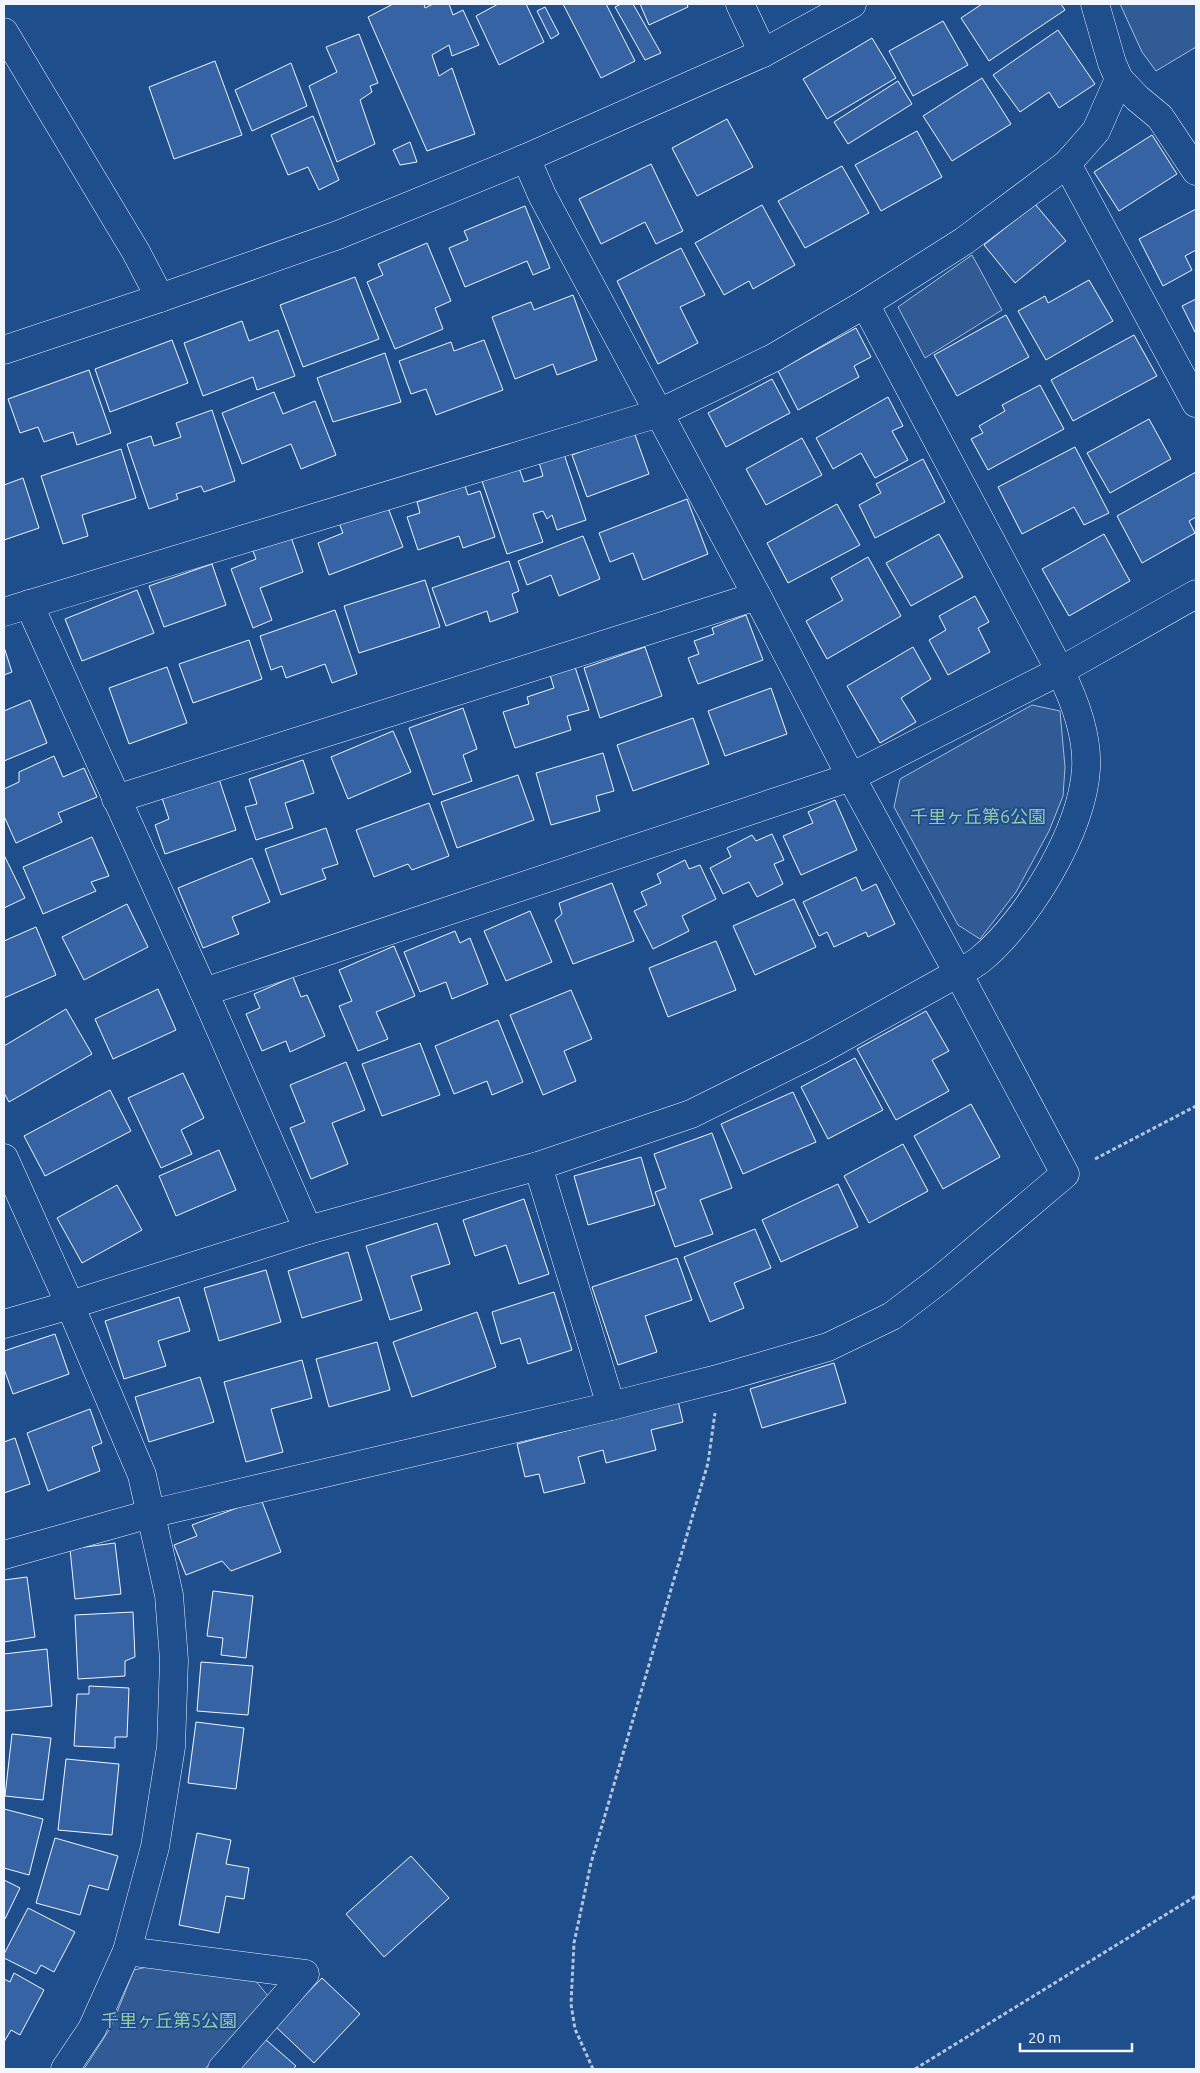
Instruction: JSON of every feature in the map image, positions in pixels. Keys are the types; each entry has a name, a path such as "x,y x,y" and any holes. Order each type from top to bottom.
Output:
{"street":[{"path":"740,4 763,53"},
{"path":"4,350 160,298 338,235 526,158 763,53 852,4"},
{"path":"1096,4 1112,63 1119,79 1137,98 1160,117 1196,170"},
{"path":"7,43 136,252 160,298"},
{"path":"4,612 659,413 773,358 865,304 964,241 1067,164 1096,130 1119,79"},
{"path":"4,1555 150,1514 612,1406 721,1378 828,1347 892,1316 942,1278 1066,1174 851,777 757,596 542,195 526,158"},
{"path":"1067,164 1196,403"},
{"path":"4,1324 308,1230 538,1166 691,1114 818,1051 979,961 1009,932 1030,904 1051,870 1072,826 1086,770 1085,743 1073,698 1060,671 865,304"},
{"path":"204,992 851,777 1060,671 1196,594"},
{"path":"116,799 757,596"},
{"path":"30,604 204,992 308,1230"},
{"path":"4,1158 70,1305 142,1474 169,1595 174,1660 172,1746 155,1846 127,1951 92,2029 65,2069"},
{"path":"538,1166 612,1406"},
{"path":"127,1951 305,1974 222,2069"}],"path":[{"path":"1066,1174 1196,1106"},
{"path":"592,2069 575,2029 571,2004 574,1943 591,1863 708,1463 721,1378"},
{"path":"915,2069 1196,1896"}],"shaded area":[{"path":"1120,4 1196,4 1196,47 1156,71 1142,52"},
{"path":"972,255 1002,310 925,358 898,307"},
{"name":"千里ヶ丘第6公園","path":"1032,705 1060,711 1065,767 1063,796 1049,831 1016,892 980,939 958,925 894,807 900,779"},
{"name":"千里ヶ丘第5公園","path":"147,1967 255,1980 268,1996 205,2069 84,2069 111,2027 134,1970"}],"building":[{"path":"393,4 424,4 425,8 433,4 449,4 453,15 463,10 479,45 452,56 449,45 432,55 439,76 452,68 475,134 427,151 368,17"},
{"path":"498,4 526,4 544,42 499,65 476,16"},
{"path":"563,4 606,4 635,61 601,78"},
{"path":"621,4 633,4 661,53 645,60 615,7"},
{"path":"640,4 687,4 688,7 649,25"},
{"path":"982,4 1061,4 1065,10 989,61 961,18"},
{"path":"545,7 559,34 551,39 537,11"},
{"path":"943,21 968,65 913,96 889,51"},
{"path":"1058,30 1095,84 1059,108 1049,92 1020,112 993,75"},
{"path":"359,34 378,83 370,86 372,92 360,100 375,144 337,162 309,86 337,72 326,47"},
{"path":"872,38 896,78 827,119 803,79"},
{"path":"215,61 242,135 174,159 149,87"},
{"path":"291,63 307,106 252,131 235,90"},
{"path":"982,78 1011,124 952,161 923,116"},
{"path":"898,81 912,104 848,144 834,122"},
{"path":"313,116 339,180 319,190 308,167 288,175 271,135"},
{"path":"727,119 753,167 697,196 672,148"},
{"path":"917,131 942,177 881,211 855,165"},
{"path":"1152,135 1177,174 1119,211 1094,172"},
{"path":"410,142 417,162 400,165 393,150"},
{"path":"651,164 683,231 656,244 645,222 601,244 579,199"},
{"path":"842,166 869,213 805,248 778,201"},
{"path":"1035,204 1066,241 1015,283 984,245"},
{"path":"762,205 795,265 753,289 749,281 724,295 695,243"},
{"path":"525,206 550,268 533,275 527,261 465,287 449,248 468,240 464,231"},
{"path":"1196,209 1196,250 1185,256 1192,270 1163,286 1139,239"},
{"path":"427,243 451,301 435,308 443,329 395,349 367,282 383,275 378,264"},
{"path":"681,248 705,295 680,307 698,343 658,364 617,281"},
{"path":"355,277 379,339 303,367 280,305"},
{"path":"1089,280 1113,321 1046,360 1018,311 1045,296 1048,303"},
{"path":"573,295 597,360 557,375 553,364 515,379 492,317 531,302 534,310"},
{"path":"1196,299 1196,334 1182,306"},
{"path":"1006,315 1029,357 957,396 934,355"},
{"path":"242,321 249,341 278,330 295,376 257,390 253,377 203,396 184,343"},
{"path":"856,328 871,357 854,366 859,377 798,410 778,371"},
{"path":"1134,335 1157,376 1073,421 1051,380"},
{"path":"172,340 188,383 110,412 95,369"},
{"path":"484,340 503,390 436,415 426,389 411,394 399,361 451,342 454,351"},
{"path":"385,353 401,402 333,422 317,378"},
{"path":"89,370 111,433 77,445 73,432 44,442 38,427 20,433 8,399"},
{"path":"772,379 790,413 726,447 708,413"},
{"path":"1040,385 1064,429 988,470 971,439 983,433 979,426 1005,411 1002,405"},
{"path":"274,392 283,414 315,401 336,455 301,469 291,444 242,464 222,413"},
{"path":"888,397 903,426 892,431 908,460 875,478 861,453 833,469 816,438"},
{"path":"212,410 235,481 204,492 201,486 176,494 178,499 149,509 127,444 151,436 154,446 181,437 176,423"},
{"path":"1149,419 1171,459 1110,493 1087,453"},
{"path":"634,432 649,474 587,497 572,455"},
{"path":"802,438 822,475 766,505 746,469"},
{"path":"1075,447 1109,513 1084,525 1074,507 1022,534 998,487"},
{"path":"121,449 136,498 82,515 88,536 63,544 41,476"},
{"path":"564,454 586,520 557,530 552,515 547,519 543,511 533,514 543,542 507,554 482,481 519,468 524,482 543,476 539,462"},
{"path":"923,459 945,502 875,538 859,505 881,493 876,484"},
{"path":"1196,472 1196,517 1189,521 1195,533 1142,563 1117,516"},
{"path":"23,478 39,528 4,540 4,485"},
{"path":"465,486 468,495 480,491 495,537 463,548 459,536 418,550 407,517 420,513 417,502"},
{"path":"687,499 708,554 643,580 633,553 610,562 599,533"},
{"path":"837,504 860,545 788,583 767,543"},
{"path":"387,505 403,547 329,575 318,543 343,533 339,523"},
{"path":"939,534 963,577 911,606 886,563"},
{"path":"1104,534 1130,581 1069,616 1042,569"},
{"path":"583,536 600,579 559,596 551,575 527,585 518,561"},
{"path":"291,537 303,572 260,588 272,620 253,628 231,569 256,559 253,551"},
{"path":"868,557 901,616 827,659 806,621 843,600 831,578"},
{"path":"509,561 519,591 512,594 518,612 490,622 487,611 446,626 432,588"},
{"path":"212,564 226,605 164,627 149,586"},
{"path":"425,580 440,627 359,653 344,606"},
{"path":"137,590 154,633 82,661 65,619"},
{"path":"975,596 989,622 978,628 990,652 948,675 929,640 946,630 939,616"},
{"path":"335,610 357,674 332,683 325,664 286,678 282,666 271,670 260,636"},
{"path":"746,615 763,660 698,684 688,658 699,654 694,641 714,634 712,628"},
{"path":"249,640 262,679 193,703 179,664"},
{"path":"4,647 12,672 4,675"},
{"path":"645,647 662,696 600,718 584,668"},
{"path":"913,647 931,679 901,698 916,722 880,743 847,686"},
{"path":"167,667 187,723 129,744 109,688"},
{"path":"575,667 589,710 567,716 571,730 515,748 503,712 529,704 527,697 554,688 550,675"},
{"path":"771,688 787,734 725,756 708,711"},
{"path":"30,700 47,743 4,761 4,711"},
{"path":"463,708 477,749 463,755 472,781 433,795 409,728"},
{"path":"693,718 709,764 633,791 617,745"},
{"path":"393,731 411,772 348,799 331,757"},
{"path":"603,753 614,791 596,796 600,811 551,825 536,773"},
{"path":"54,756 63,777 84,768 97,797 58,813 62,822 16,843 4,816 4,789 19,782 19,772"},
{"path":"303,760 314,793 285,803 293,828 256,840 245,807 257,804 249,779"},
{"path":"518,775 534,820 457,848 441,802"},
{"path":"219,779 236,830 165,854 155,825 169,819 162,798"},
{"path":"835,800 857,850 801,875 783,836 813,823 808,812"},
{"path":"429,803 449,856 412,870 408,864 374,877 356,830"},
{"path":"326,828 338,864 322,869 326,879 281,895 265,849"},
{"path":"772,834 784,860 774,864 783,884 757,897 749,882 723,894 710,868 731,857 727,848 752,835 756,841"},
{"path":"92,837 109,876 91,882 96,891 43,914 23,867"},
{"path":"4,855 25,898 4,908"},
{"path":"252,858 270,902 232,917 239,934 203,948 178,888"},
{"path":"685,860 689,869 700,865 716,899 682,916 689,931 653,949 634,911 647,905 641,892 661,883 657,874"},
{"path":"856,877 862,891 876,884 895,924 868,937 866,932 834,947 827,932 819,936 803,902"},
{"path":"612,883 634,941 573,964 555,920 562,914 559,903"},
{"path":"794,899 816,947 755,975 733,926"},
{"path":"127,904 148,947 84,980 62,937"},
{"path":"530,911 552,962 506,981 484,931"},
{"path":"36,927 56,975 4,998 4,941"},
{"path":"455,931 460,943 470,938 488,984 452,999 446,982 420,992 404,952"},
{"path":"716,941 736,990 668,1017 649,968"},
{"path":"394,946 415,996 376,1012 388,1039 358,1051 339,1006 352,1001 339,970"},
{"path":"293,977 301,997 307,995 325,1036 290,1052 286,1041 262,1051 246,1014 260,1008 254,994"},
{"path":"158,989 176,1030 113,1059 95,1019"},
{"path":"571,990 592,1039 564,1051 576,1081 543,1095 510,1015"},
{"path":"66,1009 92,1054 9,1102 4,1093 4,1046"},
{"path":"926,1011 949,1051 932,1060 949,1091 896,1120 857,1049"},
{"path":"498,1020 523,1082 492,1095 487,1081 454,1094 435,1046"},
{"path":"420,1043 440,1095 382,1116 362,1064"},
{"path":"855,1058 883,1110 828,1139 801,1087"},
{"path":"346,1062 365,1110 332,1123 348,1164 311,1179 290,1128 305,1122 290,1085"},
{"path":"183,1073 204,1118 181,1130 192,1154 161,1168 128,1098"},
{"path":"110,1090 131,1131 45,1176 24,1136"},
{"path":"793,1092 816,1142 743,1174 721,1124"},
{"path":"971,1104 1000,1157 943,1189 914,1136"},
{"path":"712,1133 732,1188 700,1200 713,1234 675,1247 655,1192 666,1188 654,1154"},
{"path":"903,1144 928,1191 869,1223 844,1176"},
{"path":"219,1150 236,1190 176,1216 159,1176"},
{"path":"641,1157 655,1205 588,1225 574,1176"},
{"path":"838,1184 858,1227 781,1262 762,1220"},
{"path":"117,1185 142,1230 82,1263 57,1218"},
{"path":"524,1199 549,1274 519,1284 506,1245 475,1256 463,1220"},
{"path":"437,1223 450,1264 411,1276 422,1310 390,1320 366,1246"},
{"path":"755,1229 771,1268 734,1283 744,1308 710,1322 684,1257"},
{"path":"348,1252 362,1300 302,1318 288,1271"},
{"path":"677,1258 692,1300 645,1316 657,1352 618,1365 592,1287"},
{"path":"266,1270 281,1322 219,1341 204,1288"},
{"path":"554,1292 572,1350 528,1364 520,1338 501,1344 492,1312"},
{"path":"179,1297 190,1331 158,1341 166,1366 124,1379 105,1321"},
{"path":"477,1312 496,1367 412,1397 393,1342"},
{"path":"55,1334 69,1374 13,1394 4,1369 4,1351"},
{"path":"377,1342 390,1390 329,1407 316,1359"},
{"path":"302,1360 312,1398 271,1409 283,1452 246,1462 224,1382"},
{"path":"834,1363 846,1403 762,1428 750,1389"},
{"path":"200,1377 214,1422 149,1442 135,1397"},
{"path":"678,1401 683,1422 651,1430 656,1450 606,1463 603,1450 578,1457 585,1483 544,1493 539,1474 525,1477 517,1444"},
{"path":"90,1409 102,1443 92,1447 100,1471 48,1491 27,1433"},
{"path":"15,1438 30,1484 4,1493 4,1442"},
{"path":"261,1499 281,1552 231,1571 222,1561 186,1575 174,1545 197,1536 192,1525"},
{"path":"115,1543 121,1594 75,1599 70,1549"},
{"path":"27,1577 35,1637 4,1642 4,1580"},
{"path":"213,1591 253,1596 246,1658 221,1655 223,1638 207,1636"},
{"path":"133,1612 135,1657 125,1661 125,1676 78,1679 75,1615"},
{"path":"47,1649 52,1706 4,1711 4,1654"},
{"path":"201,1662 253,1666 248,1715 197,1711"},
{"path":"89,1686 129,1688 127,1737 115,1737 115,1748 74,1746 77,1694 89,1694"},
{"path":"196,1722 244,1728 236,1789 188,1783"},
{"path":"12,1734 51,1738 43,1800 5,1796"},
{"path":"66,1759 119,1764 112,1835 58,1830"},
{"path":"4,1809 43,1819 29,1875 4,1868"},
{"path":"197,1833 231,1840 226,1864 249,1868 244,1899 226,1896 219,1933 179,1925"},
{"path":"55,1838 118,1856 108,1890 89,1885 80,1915 36,1903"},
{"path":"411,1856 449,1898 384,1957 346,1914"},
{"path":"4,1880 20,1888 5,1919 4,1919"},
{"path":"28,1908 75,1932 54,1972 41,1965 36,1974 4,1958 4,1954"},
{"path":"14,1973 44,1990 20,2035 11,2030 4,2042 4,1979 10,1982"},
{"path":"322,1978 360,2014 314,2063 275,2026"},
{"path":"265,2039 296,2066 293,2069 238,2069"}]}
